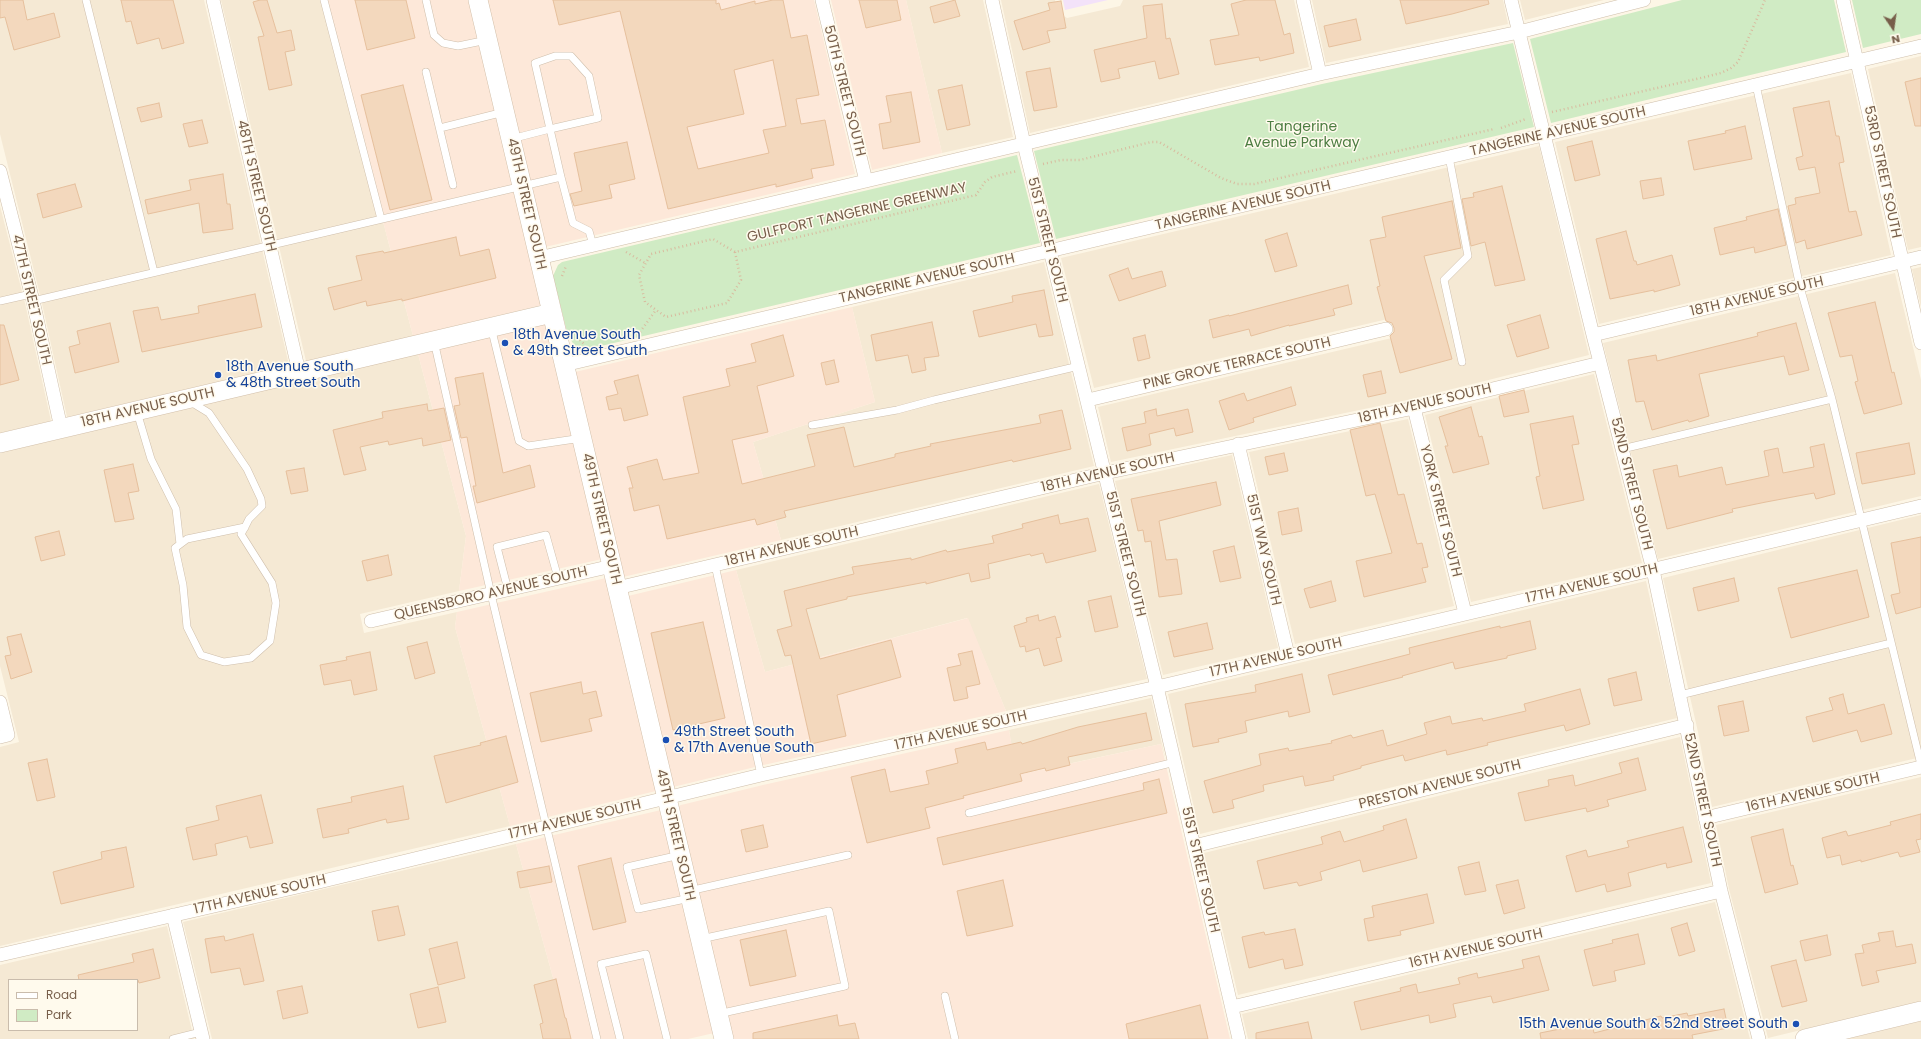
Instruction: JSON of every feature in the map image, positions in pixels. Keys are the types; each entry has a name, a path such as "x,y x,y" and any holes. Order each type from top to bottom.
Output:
{"main road":[{"name":"49TH STREET SOUTH","path":"478,0 724,1039"},
{"name":"18TH AVENUE SOUTH","path":"0,443 188,400 299,372 552,313"},
{"path":"1805,1039 1921,1011"}],"street":[{"name":"48TH STREET SOUTH","path":"213,0 299,372"},
{"name":"50TH STREET SOUTH","path":"822,0 866,181"},
{"name":"51ST STREET SOUTH","path":"992,0 1024,144 1088,400 1157,687 1239,1039"},
{"path":"1303,0 1320,74"},
{"name":"52ND STREET SOUTH","path":"1511,0 1652,570 1687,725 1721,891 1759,1039"},
{"path":"539,258 1320,74 1519,32 1644,0"},
{"name":"53RD STREET SOUTH","path":"1843,0 1858,61 1901,262 1921,343"},
{"name":"TANGERINE AVENUE SOUTH","path":"564,364 1921,46"},
{"name":"47TH STREET SOUTH","path":"0,175 32,297 61,428"},
{"name":"18TH AVENUE SOUTH","path":"1593,335 1921,257"},
{"name":"PINE GROVE TERRACE SOUTH","path":"1088,400 1386,329"},
{"name":"18TH AVENUE SOUTH","path":"617,588 1105,473 1414,408 1600,363"},
{"name":"YORK STREET SOUTH","path":"1414,408 1465,613"},
{"name":"51ST WAY SOUTH","path":"1238,444 1288,655"},
{"name":"17TH AVENUE SOUTH","path":"0,955 547,827 761,775 1157,687 1921,506"},
{"name":"QUEENSBORO AVENUE SOUTH","path":"370,621 612,566"},
{"path":"0,702 4,736"},
{"name":"PRESTON AVENUE SOUTH","path":"1194,846 1687,725"},
{"name":"16TH AVENUE SOUTH","path":"1705,818 1921,766"},
{"name":"16TH AVENUE SOUTH","path":"1232,1007 1721,891"},
{"path":"173,915 202,1036"}],"lane":[{"path":"86,0 154,272"},
{"path":"324,0 381,219"},
{"path":"426,0 434,34 444,43 458,46 488,40"},
{"path":"511,139 550,129 598,118 589,76 570,56 555,56 535,63 550,129 561,177 573,223 590,231 593,245"},
{"path":"426,72 453,185"},
{"path":"1756,85 1800,287 1832,399 1921,766"},
{"path":"440,128 505,112"},
{"path":"1449,157 1468,256 1444,280 1462,362"},
{"path":"0,301 32,297 154,272 561,177"},
{"path":"491,327 519,441 528,446 582,438"},
{"path":"434,340 491,594 597,1039"},
{"path":"812,425 897,410 1079,366"},
{"path":"1622,449 1832,399"},
{"path":"188,400 210,413 247,469 261,499 262,506 249,519 245,527 241,534 272,583 276,603 270,641 251,658 224,662 201,655 187,627 183,585 175,548 187,539 245,527"},
{"path":"137,411 151,459 176,509 180,544"},
{"path":"508,590 497,547 546,535 558,578"},
{"path":"715,565 761,775"},
{"path":"1680,695 1891,642"},
{"path":"969,813 1175,762"},
{"path":"680,855 627,867 638,909 690,894 848,855"},
{"path":"700,939 829,911 845,986 718,1014"},
{"path":"620,1039 601,964 646,954 667,1039"},
{"path":"946,996 955,1039"},
{"path":"173,1039 202,1036"}],"path":[{"path":"1558,111 1721,73 1731,68 1740,58 1764,0"},
{"path":"1041,164 1061,160 1080,160 1151,142 1159,142 1224,179 1237,184 1254,184 1503,127 1529,118"},
{"name":"GULFPORT TANGERINE GREENWAY","path":"645,263 651,254 713,239 735,252 976,195 985,182 992,177 1021,170"},
{"path":"622,250 645,263 639,275 645,302 656,310 641,332 634,334"},
{"name":"GULFPORT TANGERINE GREENWAY","path":"656,310 666,316 727,303 741,280 735,252"},
{"path":"563,282 561,275 568,263"},
{"path":"575,331 577,338 585,345 592,343"}],"shaded area":[{"path":"0,0 204,0 289,365 67,417 41,299 0,134"},
{"path":"221,0 325,0 413,336 306,361"},
{"path":"325,0 469,0 542,305 413,336"},
{"path":"487,0 814,0 855,174 545,247"},
{"path":"831,0 906,0 942,153 872,170"},
{"path":"906,0 983,0 1013,137 942,153"},
{"path":"1001,0 1055,0 1058,12 1067,18 1120,6 1123,0 1294,0 1309,67 1030,133"},
{"path":"1063,0 1108,0 1065,10"},
{"path":"1312,0 1503,0 1508,24 1326,63"},
{"path":"1520,0 1604,0 1525,20"},
{"path":"1921,56 1921,247 1908,250 1868,69"},
{"path":"1851,73 1891,255 1599,324 1555,142"},
{"path":"1539,146 1589,355 1412,399 1111,462 1098,407 1396,337 1392,318 1094,388 1061,258"},
{"path":"0,206 25,303 51,421 0,433"},
{"path":"1044,262 1094,466 781,540 753,442 875,402 852,307"},
{"path":"1921,267 1921,307 1912,269"},
{"path":"1895,273 1921,380 1921,496 1658,559 1603,343"},
{"path":"852,307 875,402 753,442 781,540 623,577 575,372"},
{"path":"546,324 602,559 459,591 466,536 418,354"},
{"path":"418,354 466,536 459,591 360,614 364,633 457,612 455,627 510,826 0,946 0,747 19,742 0,666 0,453"},
{"path":"1594,374 1642,563 1471,602 1425,415"},
{"path":"1408,419 1454,606 1295,644 1249,452"},
{"path":"1232,455 1278,648 1163,675 1115,481"},
{"path":"1099,484 1147,679 1006,711 967,618 765,672 736,570"},
{"path":"1921,515 1921,757 1712,807 1698,732 1663,578"},
{"path":"736,570 765,672 968,618 1006,711 759,766 673,787 628,596"},
{"path":"606,578 656,791 510,826 455,627 457,612"},
{"path":"1646,581 1677,718 1200,834 1168,694"},
{"path":"1151,698 1166,761 1161,744 1016,775 1009,730"},
{"path":"1009,730 1017,775 1161,744 1230,1039 732,1039 677,806 763,785"},
{"path":"1680,737 1711,883 1238,995 1204,853"},
{"path":"1921,777 1921,1001 1768,1038 1729,889 1716,825"},
{"path":"661,810 714,1033 688,1039 570,1039 516,844"},
{"path":"516,844 570,1039 212,1039 183,922"},
{"path":"1715,902 1750,1039 1248,1039 1242,1014"},
{"path":"167,926 194,1039 0,1039 0,965"},
{"path":"1921,1021 1921,1039 1847,1039"}],"green space":[{"path":"1682,0 1834,0 1846,52 1551,123 1530,39"},
{"path":"1852,0 1921,0 1921,34 1863,48"},
{"name":"Tangerine Avenue Parkway","path":"1513,43 1534,127 1056,239 1034,151 1322,84"},
{"path":"1017,155 1040,243 584,350 575,346 568,336 553,276 558,265 562,262"}],"building":[{"path":"0,0 23,0 27,20 54,13 60,37 14,50 5,17 0,18"},
{"path":"121,0 173,0 184,43 162,49 159,38 137,44 131,21 126,22"},
{"path":"267,0 277,33 291,30 295,50 285,52 292,85 269,90 258,37 264,36 253,2"},
{"path":"355,0 406,0 415,38 367,50"},
{"path":"553,0 716,0 716,4 719,3 721,10 755,1 755,4 773,0 783,0 791,38 807,35 819,95 796,99 801,124 825,120 834,165 811,169 813,178 776,187 776,184 668,209 620,11 559,25","holes":["773,60 786,126 763,130 769,153 698,169 687,127 744,114 734,70"]},
{"path":"859,0 897,0 901,20 866,28"},
{"path":"955,0 960,16 934,23 930,7"},
{"path":"1246,0 1275,0 1284,35 1290,33 1294,53 1260,61 1259,57 1215,65 1210,40 1239,35 1231,4"},
{"path":"1400,0 1488,0 1489,4 1406,24"},
{"path":"1061,1 1066,28 1047,31 1050,42 1023,50 1014,21 1050,10 1048,3"},
{"path":"1162,4 1166,39 1170,38 1179,74 1159,79 1155,61 1118,69 1120,78 1101,82 1094,50 1147,38 1143,6"},
{"path":"1356,19 1361,40 1329,47 1324,26"},
{"path":"1050,68 1057,107 1034,111 1026,72"},
{"path":"1921,78 1921,126 1915,126 1905,82"},
{"path":"403,85 432,200 390,210 361,95"},
{"path":"962,85 970,125 947,130 938,90"},
{"path":"911,92 920,142 883,149 879,124 891,122 886,96"},
{"path":"1829,101 1836,136 1839,136 1844,162 1839,163 1849,212 1856,211 1862,235 1807,249 1805,240 1796,243 1788,206 1796,204 1795,198 1820,193 1815,167 1799,170 1796,158 1803,156 1793,108"},
{"path":"159,103 162,117 141,122 137,108"},
{"path":"202,120 208,143 189,147 183,124"},
{"path":"1745,126 1752,159 1694,170 1688,141 1726,133 1725,131"},
{"path":"1592,141 1600,175 1575,181 1567,147"},
{"path":"627,142 635,179 609,185 612,198 574,206 570,194 582,191 574,153"},
{"path":"223,174 227,204 230,204 233,229 203,233 199,203 148,214 145,200 191,190 189,180"},
{"path":"1661,178 1664,195 1643,199 1640,181"},
{"path":"75,184 82,207 43,218 37,194"},
{"path":"1502,186 1525,280 1495,286 1485,242 1471,246 1462,199 1474,197 1473,193"},
{"path":"1452,201 1461,248 1424,256 1452,359 1400,373 1390,336 1394,332 1394,328 1392,323 1386,321 1377,287 1380,286 1370,240 1386,237 1382,217"},
{"path":"1778,209 1786,245 1755,253 1754,247 1720,255 1714,228 1747,220 1746,217"},
{"path":"1626,231 1634,261 1636,261 1637,265 1672,255 1680,285 1654,292 1654,290 1610,299 1596,239"},
{"path":"1287,233 1297,266 1275,272 1265,240"},
{"path":"456,237 460,256 489,249 496,278 402,301 402,299 367,306 366,301 334,310 328,288 362,280 356,256 383,251 384,253"},
{"path":"1128,268 1132,279 1162,271 1166,286 1119,301 1109,275"},
{"path":"1348,285 1352,304 1333,309 1335,315 1289,325 1251,336 1249,329 1213,338 1209,320"},
{"path":"1044,290 1053,335 1039,337 1036,324 979,337 973,311 1013,302 1012,296"},
{"path":"255,294 262,327 142,352 133,311 158,307 161,320 199,313 198,306"},
{"path":"1875,302 1892,373 1894,372 1902,404 1864,414 1855,382 1858,381 1852,355 1840,357 1828,313"},
{"path":"1540,315 1549,348 1517,357 1507,325"},
{"path":"932,322 939,356 924,358 926,370 912,373 908,355 876,361 871,335"},
{"path":"110,323 119,362 75,373 69,347 80,344 77,331"},
{"path":"1796,323 1809,370 1789,375 1784,356 1699,374 1709,416 1652,430 1644,401 1636,402 1628,360 1656,355 1657,361 1758,336 1757,333"},
{"path":"0,325 4,325 19,380 0,385"},
{"path":"783,335 794,376 757,386 768,432 732,440 742,484 815,466 807,435 844,427 854,467 895,457 895,454 931,446 930,444 1041,423 1039,415 1062,410 1071,449 1013,462 1012,460 784,511 786,517 757,525 755,519 667,539 659,505 634,511 629,488 633,488 627,467 657,459 663,480 699,473 683,397 730,386 726,369 756,362 751,344"},
{"path":"1145,335 1150,358 1138,361 1133,338"},
{"path":"834,360 839,382 826,385 821,363"},
{"path":"1381,371 1386,393 1368,397 1363,375"},
{"path":"483,373 503,473 530,465 535,487 477,503 473,486 476,486 467,437 461,438 454,406 460,405 455,378"},
{"path":"638,375 648,415 624,421 621,408 609,410 606,397 618,394 614,381"},
{"path":"1291,387 1296,405 1253,418 1254,422 1229,430 1219,401 1244,393 1247,401"},
{"path":"1524,390 1529,412 1504,417 1499,396"},
{"path":"427,404 428,411 444,408 451,440 423,446 422,438 389,445 388,441 360,447 366,470 344,475 333,430 383,418 382,412"},
{"path":"1471,407 1479,437 1482,436 1489,464 1453,473 1445,446 1448,446 1439,417"},
{"path":"1156,409 1157,416 1188,409 1193,432 1176,436 1174,428 1149,434 1151,445 1127,451 1122,428 1146,423 1144,412"},
{"path":"1573,416 1579,444 1572,445 1584,500 1543,509 1536,477 1540,476 1530,424"},
{"path":"1380,423 1398,495 1404,494 1417,544 1422,543 1428,567 1422,568 1426,582 1364,597 1356,561 1392,553 1375,494 1366,496 1350,430"},
{"path":"1909,443 1915,474 1862,484 1856,453"},
{"path":"1824,444 1835,494 1816,499 1814,493 1732,509 1733,512 1667,529 1653,470 1677,465 1679,477 1722,467 1726,485 1769,476 1764,451 1778,448 1783,473 1814,467 1810,447"},
{"path":"1284,453 1288,471 1269,475 1265,457"},
{"path":"133,464 139,491 128,493 134,519 115,522 104,470"},
{"path":"304,468 308,491 291,494 286,471"},
{"path":"1216,482 1221,505 1159,521 1166,560 1177,559 1182,594 1159,597 1151,541 1145,542 1143,530 1138,531 1131,499"},
{"path":"1298,508 1302,531 1282,535 1278,512"},
{"path":"1058,515 1060,524 1088,518 1096,551 1046,563 1043,553 1031,556 1030,554 988,564 990,578 971,582 969,573 926,584 926,582 847,597 847,599 806,609 820,659 891,640 901,677 837,695 846,736 811,744 791,655 785,656 777,630 792,626 784,591 854,574 852,567 911,558 911,560 946,550 947,552 994,543 992,536 1023,528 1022,524"},
{"path":"59,531 65,555 41,561 35,537"},
{"path":"1921,537 1921,607 1896,614 1891,595 1900,593 1891,543"},
{"path":"1234,546 1241,578 1220,582 1213,551"},
{"path":"388,555 392,575 367,581 362,561"},
{"path":"1857,570 1869,617 1791,638 1778,588"},
{"path":"1734,578 1739,601 1698,611 1693,588"},
{"path":"1331,581 1336,601 1310,608 1304,589"},
{"path":"1111,596 1118,627 1095,632 1088,601"},
{"path":"1038,615 1039,621 1055,616 1061,637 1056,638 1062,661 1044,666 1039,648 1026,652 1025,646 1020,647 1014,626 1027,622 1026,618"},
{"path":"1530,621 1536,649 1507,656 1507,658 1455,669 1453,662 1402,676 1403,677 1333,695 1328,675 1410,654 1409,648 1500,626 1500,628"},
{"path":"703,622 725,718 673,730 651,633"},
{"path":"1207,623 1213,649 1174,657 1168,632"},
{"path":"21,634 32,672 11,679 5,656 11,655 7,637"},
{"path":"427,642 435,673 415,679 407,647"},
{"path":"972,651 980,684 966,687 968,698 954,701 947,668 961,665 958,654"},
{"path":"370,652 377,690 354,695 351,680 324,685 320,665 347,660 346,657"},
{"path":"1636,672 1642,700 1614,706 1608,679"},
{"path":"1302,674 1310,712 1289,717 1288,711 1245,721 1247,732 1218,739 1219,742 1193,747 1185,704 1256,692 1255,685"},
{"path":"581,682 583,694 596,691 602,716 589,719 592,731 541,742 530,693"},
{"path":"1580,689 1590,724 1566,731 1564,725 1487,743 1488,745 1447,755 1446,750 1405,761 1403,755 1361,766 1361,768 1333,776 1334,780 1305,786 1303,776 1263,785 1264,791 1232,800 1234,808 1213,813 1204,781 1261,765 1259,754 1288,748 1289,751 1332,743 1331,741 1351,735 1353,738 1383,730 1387,746 1427,734 1424,723 1450,716 1452,724 1482,718 1483,721 1526,711 1524,704"},
{"path":"1843,694 1848,714 1884,704 1892,734 1861,742 1857,730 1813,742 1806,717 1833,710 1829,698"},
{"path":"1743,701 1749,731 1724,736 1718,706"},
{"path":"1146,713 1152,740 1068,757 1070,765 1046,771 1045,768 1020,774 1022,781 963,796 964,798 925,808 930,828 867,843 851,777 885,769 890,792 929,784 926,771 958,763 955,749 985,742 987,750 1021,742 1022,744 1078,727"},
{"path":"506,736 518,782 446,803 434,756 481,745 480,743"},
{"path":"1638,758 1646,790 1607,800 1609,806 1587,812 1586,808 1525,821 1518,793 1549,786 1548,780 1573,775 1575,786 1622,773 1619,763"},
{"path":"47,759 55,797 37,801 28,763"},
{"path":"1159,779 1167,813 943,865 937,838 1144,790 1143,783"},
{"path":"403,786 409,819 387,823 386,819 348,829 349,833 323,838 317,809 352,802 351,797"},
{"path":"261,795 273,843 250,848 247,836 215,844 217,855 193,860 186,828 219,820 216,806"},
{"path":"1921,814 1921,839 1916,840 1920,852 1900,857 1898,852 1861,862 1861,860 1842,865 1840,855 1827,858 1822,838 1846,831 1848,836 1891,825 1890,822"},
{"path":"1406,819 1417,858 1363,872 1360,860 1320,872 1322,880 1299,886 1297,882 1264,889 1257,861 1323,844 1321,837 1340,831 1344,842 1384,830 1383,826"},
{"path":"763,825 768,847 746,852 741,830"},
{"path":"1683,827 1692,862 1667,868 1666,863 1628,873 1631,886 1607,892 1605,884 1576,892 1566,856 1586,850 1588,857 1629,847 1627,841"},
{"path":"1783,829 1791,866 1793,865 1798,884 1765,893 1751,837"},
{"path":"126,847 134,887 61,904 53,872 102,859 101,852"},
{"path":"611,858 626,922 593,930 578,866"},
{"path":"1479,862 1486,891 1465,895 1458,867"},
{"path":"549,866 552,882 520,888 517,872"},
{"path":"1003,880 1013,926 967,936 957,891"},
{"path":"1518,880 1525,908 1504,914 1496,885"},
{"path":"1427,894 1434,923 1400,931 1401,935 1368,941 1364,919 1374,917 1372,906"},
{"path":"398,906 405,935 378,941 372,911"},
{"path":"1687,923 1695,951 1679,956 1671,928"},
{"path":"1295,929 1303,965 1285,969 1283,959 1249,968 1242,937 1264,932 1265,935"},
{"path":"786,930 796,976 750,986 740,940"},
{"path":"1893,931 1896,947 1912,944 1916,963 1876,971 1879,982 1862,986 1855,954 1864,953 1862,945 1880,941 1878,933"},
{"path":"253,934 264,981 244,985 240,968 211,973 205,939 224,936 225,941"},
{"path":"1638,934 1645,964 1614,971 1616,981 1593,986 1584,950 1613,943 1612,940"},
{"path":"1827,935 1831,955 1805,961 1800,941"},
{"path":"457,942 465,978 438,985 429,949"},
{"path":"153,949 160,978 139,983 138,979 79,979 78,975 134,962 132,954"},
{"path":"1539,956 1549,990 1493,1003 1491,996 1453,1004 1456,1017 1430,1023 1429,1015 1361,1030 1354,1002 1401,991 1400,988 1416,984 1418,993 1460,984 1458,978 1477,973 1478,978 1524,968 1522,960"},
{"path":"1796,960 1807,1001 1782,1007 1771,966"},
{"path":"556,979 571,1039 543,1039 540,1024 543,1023 534,985"},
{"path":"302,986 308,1013 283,1019 277,991"},
{"path":"438,987 446,1022 418,1028 410,994"},
{"path":"1200,1005 1208,1039 1129,1039 1126,1024"},
{"path":"1724,1009 1728,1028 1692,1035 1693,1039 1541,1039 1540,1033 1570,1027 1569,1023 1591,1019 1594,1033 1661,1016 1662,1018 1687,1013 1688,1016"},
{"path":"837,1015 839,1026 855,1023 859,1039 753,1039 753,1033"},
{"path":"1308,1022 1312,1039 1256,1039 1256,1033"}],"place":[{"name":"18th Avenue South & 49th Street South","path":"505,343"},
{"name":"18th Avenue South & 48th Street South","path":"218,375"},
{"name":"49th Street South & 17th Avenue South","path":"666,740"},
{"name":"15th Avenue South & 52nd Street South","path":"1796,1024"}]}
